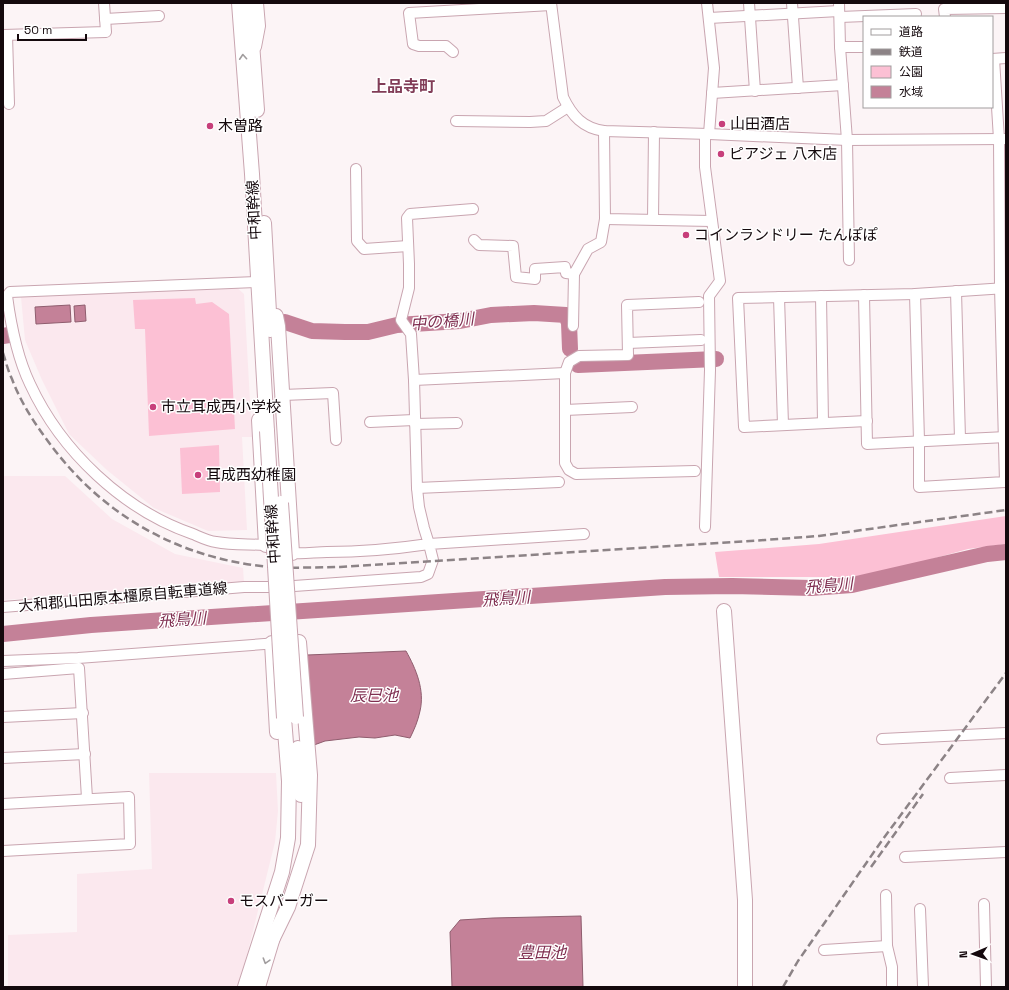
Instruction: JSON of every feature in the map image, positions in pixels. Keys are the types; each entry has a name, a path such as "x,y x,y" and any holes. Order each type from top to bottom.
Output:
{"main road":[{"name":"中和幹線","path":"239,3 252,174 258,282 271,431 290,718 288,838 282,872 245,987"},
{"name":"中和幹線","path":"250,3 267,268 271,431"},
{"path":"267,268 278,326 292,553"},
{"path":"258,282 252,302 266,545"},
{"path":"267,917 267,897 278,846 281,812 278,643 280,587"},
{"path":"724,611 745,900 745,987"},
{"path":"271,942 288,907 308,845 310,775 298,642"},
{"name":"中和幹線","path":"258,987 293,875 300,820 300,780 290,718"}],"street":[{"path":"9,104 5,35 106,32 104,3"},
{"path":"236,3 241,31"},
{"path":"254,60 260,26 258,3"},
{"path":"706,527 710,370 709,296 720,281 705,167 714,68 707,3"},
{"path":"749,3 755,91"},
{"path":"792,3 798,88"},
{"path":"452,52 446,46 419,46 413,44 409,13 551,4 563,97 568,107 583,124 592,129 604,131 847,140 1003,139"},
{"path":"944,10 977,6 1006,8"},
{"path":"709,18 839,11 916,14"},
{"path":"839,11 840,47 847,140 848,260"},
{"path":"105,19 160,16"},
{"path":"840,47 863,47"},
{"path":"915,294 919,487 1005,482 1003,139 993,59 1006,58"},
{"path":"712,93 843,85"},
{"path":"456,121 530,122 546,120 568,107"},
{"path":"573,326 574,274 588,249 601,242 605,219 604,131"},
{"path":"653,219 654,132"},
{"path":"356,169 357,241 364,249 408,246 407,218 410,214 473,209"},
{"path":"605,219 712,221"},
{"path":"474,240 479,245 513,246 516,277 535,279 535,269 565,267 566,273 574,274"},
{"name":"大和郡山田原本橿原自転車道線","path":"3,607 244,587 280,587 421,577 428,574 433,560 422,521 417,488 414,380 411,334 403,323 408,288 408,246"},
{"path":"258,282 10,292 7,296 18,352 30,384 48,417 93,472 130,502 154,518 179,530 215,542 266,545 292,553 380,551 429,544 584,534"},
{"path":"867,421 744,427 738,298 915,294 1003,288"},
{"path":"956,291 960,439"},
{"path":"864,295 867,444 1005,437"},
{"path":"821,296 823,423"},
{"path":"780,297 783,425"},
{"path":"695,471 576,474 569,470 565,463 565,373 569,362 579,356 628,355 627,305 699,302"},
{"path":"628,343 701,340"},
{"path":"414,380 565,373"},
{"path":"283,395 333,393 336,440"},
{"path":"565,410 632,407"},
{"path":"370,422 457,423"},
{"path":"417,488 559,482"},
{"path":"3,662 278,643"},
{"path":"3,674 79,668 83,713 87,798"},
{"path":"3,717 83,713"},
{"path":"882,739 1006,733"},
{"path":"3,758 85,754"},
{"path":"950,778 1006,775"},
{"path":"3,804 87,798 129,797 130,844 3,851"},
{"path":"905,857 1006,852"},
{"path":"886,895 887,946 892,967 892,987"},
{"path":"984,904 986,987"},
{"path":"920,909 923,987"},
{"path":"824,950 887,946"}],"shaded area":[{"name":"市立耳成西小学校","path":"236,287 244,294 252,437 242,437 247,530 208,531 154,508 107,470 69,434 42,380 25,340 21,297"},
{"path":"3,476 65,476 112,519 175,554 243,568 244,583 3,600"},
{"path":"149,773 276,773 278,811 275,842 247,955 237,987 8,987 8,935 77,932 77,874 152,869"}],"green space":[{"path":"195,298 196,304 212,302 229,314 235,429 149,436 145,329 135,329 133,300"},
{"path":"219,445 220,492 182,494 180,448"},
{"path":"1006,516 1006,544 968,549 892,570 851,577 719,577 715,552 819,544"}],"water":[{"path":"70,305 71,322 36,324 35,307"},
{"path":"85,305 86,321 75,322 74,306"},
{"name":"辰巳池","path":"406,651 419,680 421,695 419,715 410,738 395,735 375,738 359,737 325,741 314,745 307,655"},
{"name":"豊田池","path":"581,916 583,987 452,987 450,932 460,920"}],"waterway":[{"name":"中の橋川","path":"285,322 312,331 368,332 397,325 460,321 491,315 534,313 566,315 569,323 570,349"},
{"name":"中の橋川","path":"3,336 9,335"},
{"name":"中の橋川","path":"578,365 716,359"},
{"name":"飛鳥川","path":"3,634 91,625 665,587 732,586 811,588 852,585 987,554 1006,552"}],"railway":[{"path":"3,353 9,373 24,405 34,421 70,469 93,491 117,511 143,528 199,553 229,561 271,567 340,567 765,540 819,536 1006,510"},
{"path":"783,987 798,961 883,839 1006,673"},
{"path":"871,867 923,794"}],"place":[{"name":"山田酒店","path":"722,124"},
{"name":"木曽路","path":"210,126"},
{"name":"ピアジェ 八木店","path":"721,154"},
{"name":"コインランドリー たんぽぽ","path":"686,235"},
{"name":"市立耳成西小学校","path":"153,407"},
{"name":"耳成西幼稚園","path":"198,475"},
{"name":"モスバーガー","path":"231,901"}],"district":[{"name":"上品寺町","path":"403,86"}]}
